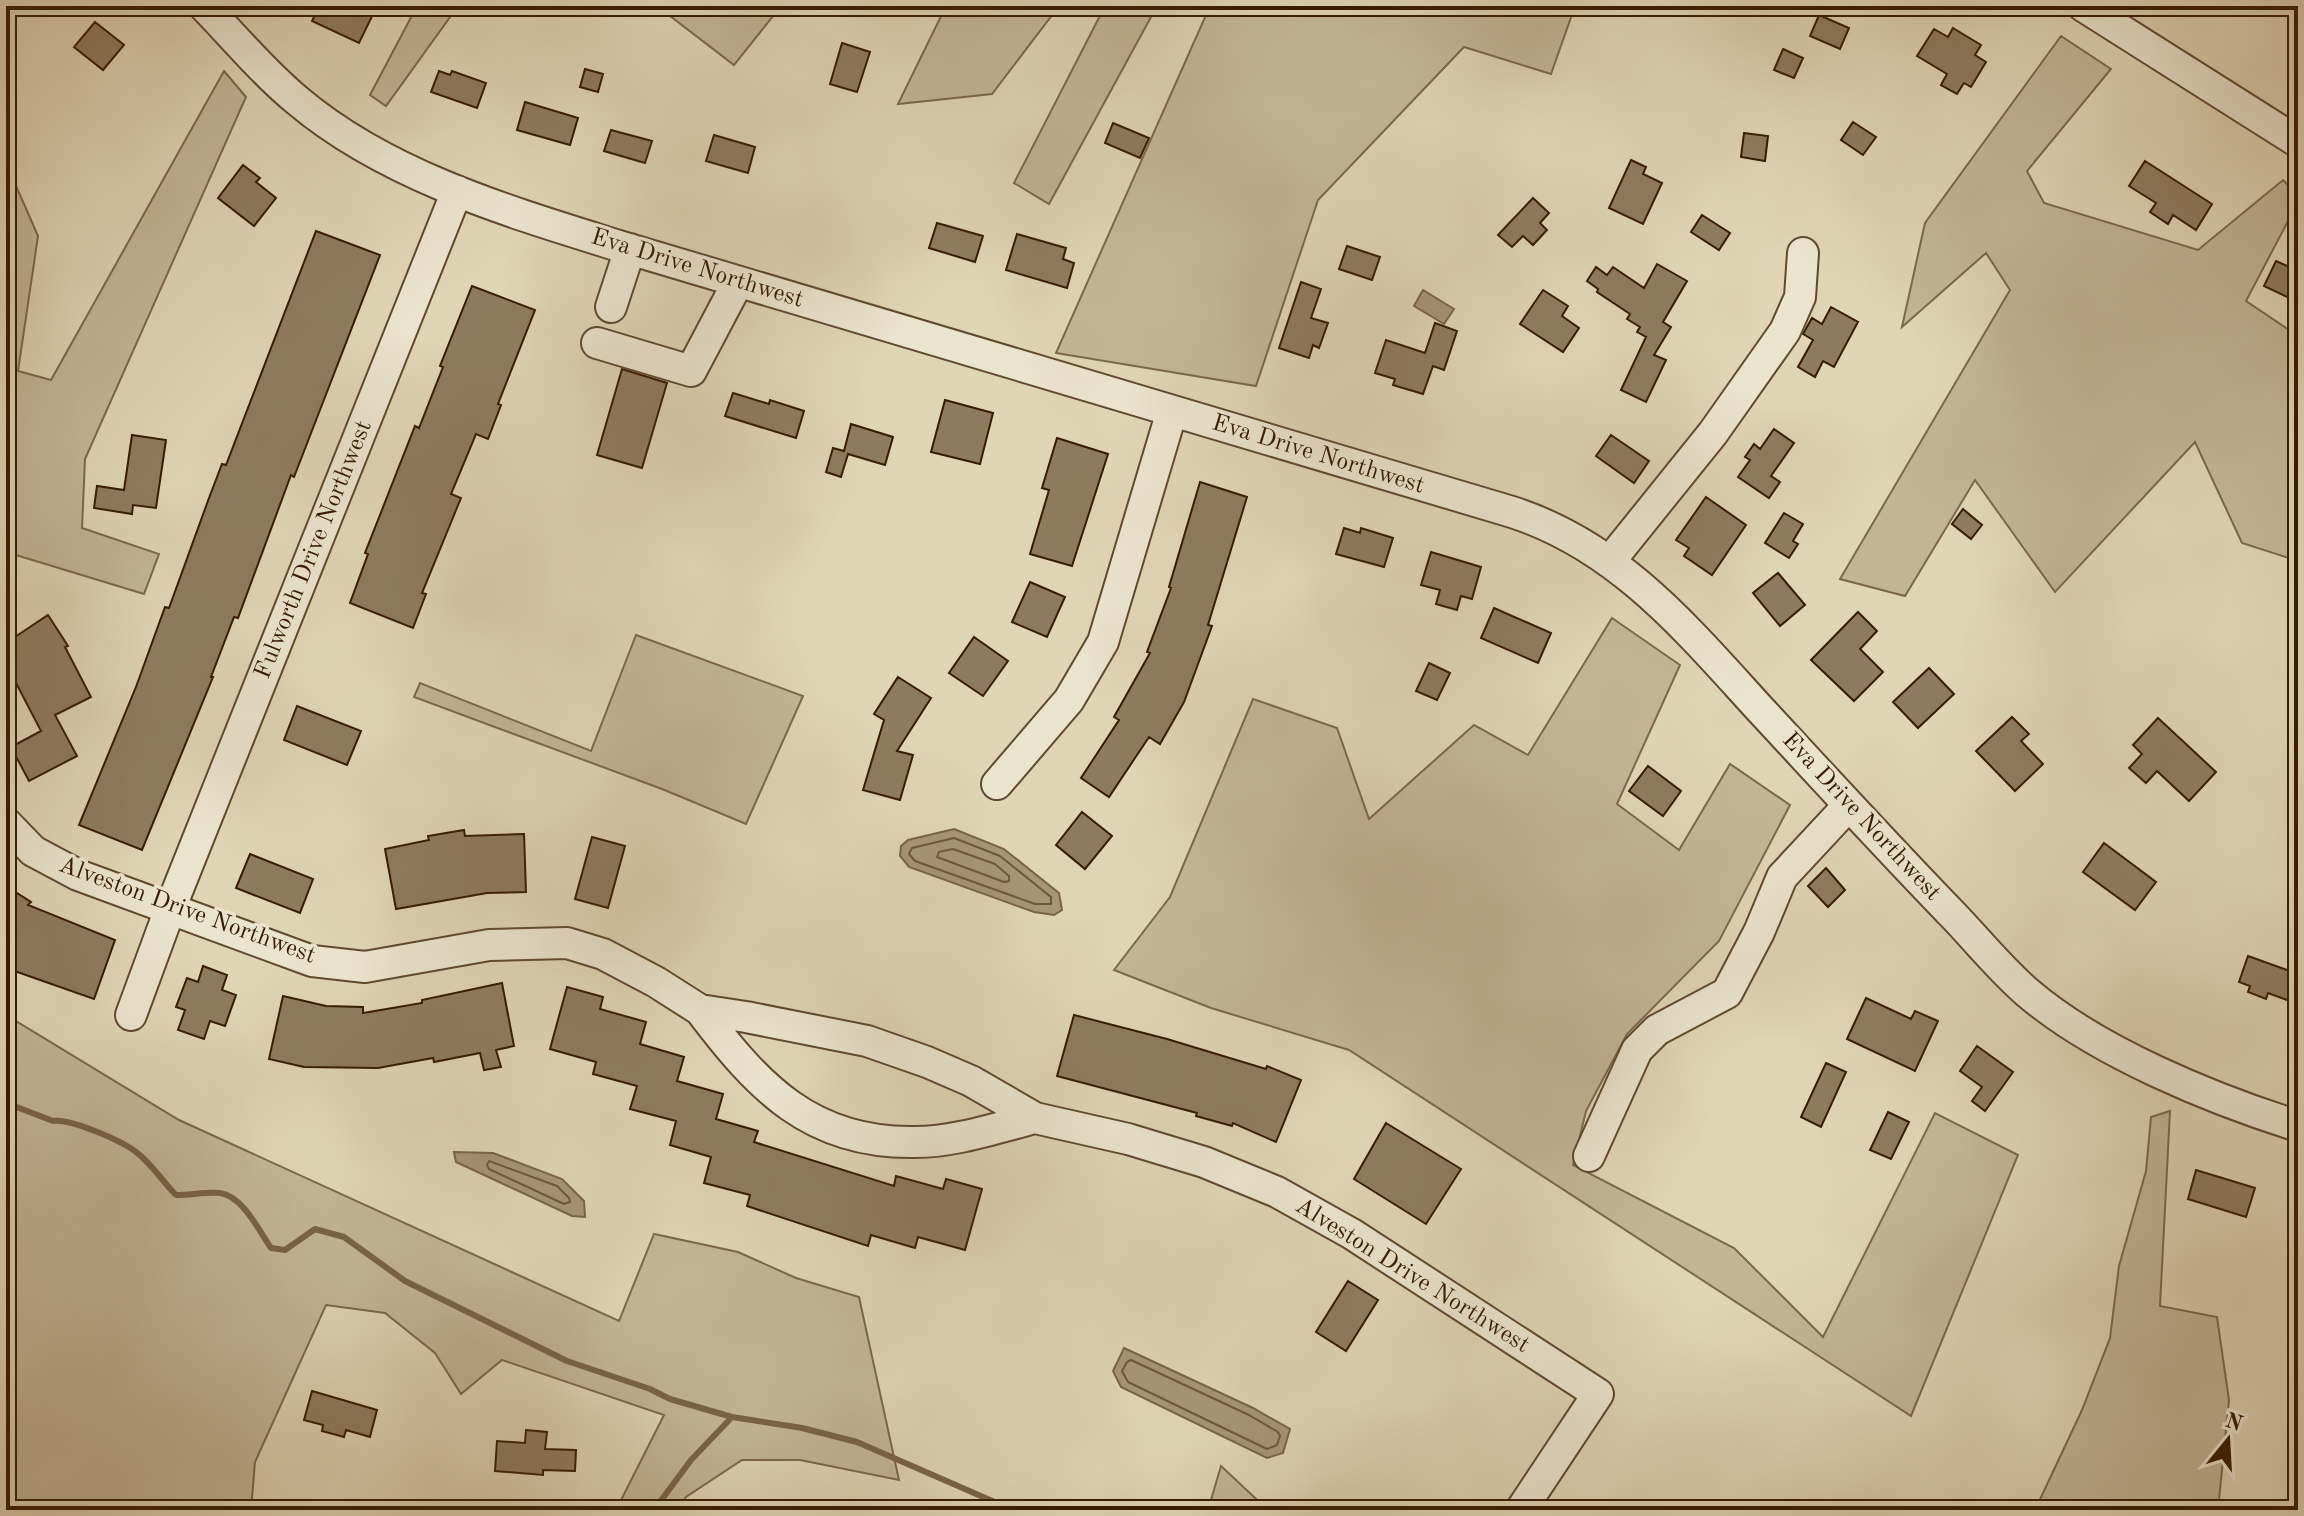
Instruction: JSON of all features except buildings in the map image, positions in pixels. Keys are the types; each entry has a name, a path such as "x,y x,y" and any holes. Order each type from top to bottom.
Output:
{"street":[{"name":"Eva Drive Northwest","path":"204,6 299,102 382,156 457,191 526,217 738,282 1522,515 1571,537 1610,561 1671,611 1849,805 2028,993 2095,1041 2199,1090 2298,1126"},
{"path":"2083,6 2298,142"},
{"name":"Fulworth Drive Northwest","path":"131,1015 170,909 457,191"},
{"path":"611,307 630,249"},
{"path":"1610,561 1713,433 1785,331 1800,297 1803,253"},
{"path":"597,343 691,371 738,282"},
{"path":"997,784 1069,700 1103,642 1172,411"},
{"path":"1589,1156 1637,1050 1657,1030 1727,993 1759,932 1782,877 1849,805"},
{"name":"Alveston Drive Northwest","path":"6,823 33,851 78,875 312,961 365,967 489,945 567,943 603,954 700,1010 867,1041 971,1081 1035,1118 1128,1139 1204,1162 1277,1192 1352,1234 1598,1394 1521,1510"},
{"name":"Alveston Drive Northwest","path":"700,1010 730,1050 772,1094 813,1120 846,1134 883,1141 917,1142 973,1134 1035,1118"}],"shaded area":[{"path":"417,6 458,6 386,106 370,95"},
{"path":"657,6 781,6 734,65"},
{"path":"946,6 1059,6 992,94 898,104"},
{"path":"1105,6 1157,6 1049,204 1014,183"},
{"path":"1210,6 1575,6 1551,74 1464,47 1318,200 1256,386 1056,353"},
{"path":"2061,36 2111,69 2027,171 2044,203 2198,250 2283,180 2298,196 2298,202 2246,301 2298,336 2298,561 2242,543 2195,442 2055,592 1975,480 1905,596 1840,579 2010,290 1986,253 1902,327 1925,223"},
{"path":"224,71 246,97 85,459 82,528 159,554 144,594 6,552 6,163 38,236 18,371 51,380"},
{"path":"1612,618 1680,665 1617,804 1679,850 1730,764 1790,805 1719,941 1627,1034 1586,1111 1573,1165 1734,1248 1823,1337 1935,1113 2018,1155 1911,1416 1349,1050 1211,1008 1114,970 1170,897 1253,699 1337,728 1369,819 1474,725 1528,755"},
{"path":"636,635 803,696 746,824 662,789 414,697 420,683 591,751"},
{"path":"6,1015 179,1120 619,1321 654,1234 738,1252 796,1278 859,1297 899,1480 800,1460 742,1460 686,1497 679,1510 616,1510 664,1415 502,1360 461,1394 435,1353 385,1313 326,1305 255,1462 251,1510 6,1510"},
{"path":"2170,1111 2160,1306 2217,1317 2229,1400 2218,1510 2035,1510 2082,1410 2110,1338 2119,1266 2146,1171 2151,1117"},
{"path":"1221,1466 1268,1510 1208,1510"}],"water":[{"path":"1423,290 1454,309 1444,324 1414,306"},
{"path":"954,829 1004,849 1059,893 1062,910 1054,915 1034,912 909,867 900,856 901,846 908,840"},
{"path":"454,1152 493,1153 562,1179 584,1201 585,1217 572,1216 456,1162"},
{"path":"1124,1348 1253,1408 1290,1429 1283,1453 1267,1458 1121,1387 1113,1371"}],"waterway":[{"path":"6,1103 53,1121 96,1131 120,1142 141,1156 176,1195 220,1193 236,1200 250,1215 271,1248 285,1250 315,1229 344,1237 405,1281 567,1361 650,1389 670,1399 732,1417 802,1428 857,1442 1013,1510"},
{"path":"654,1510 691,1460 732,1417"}]}
